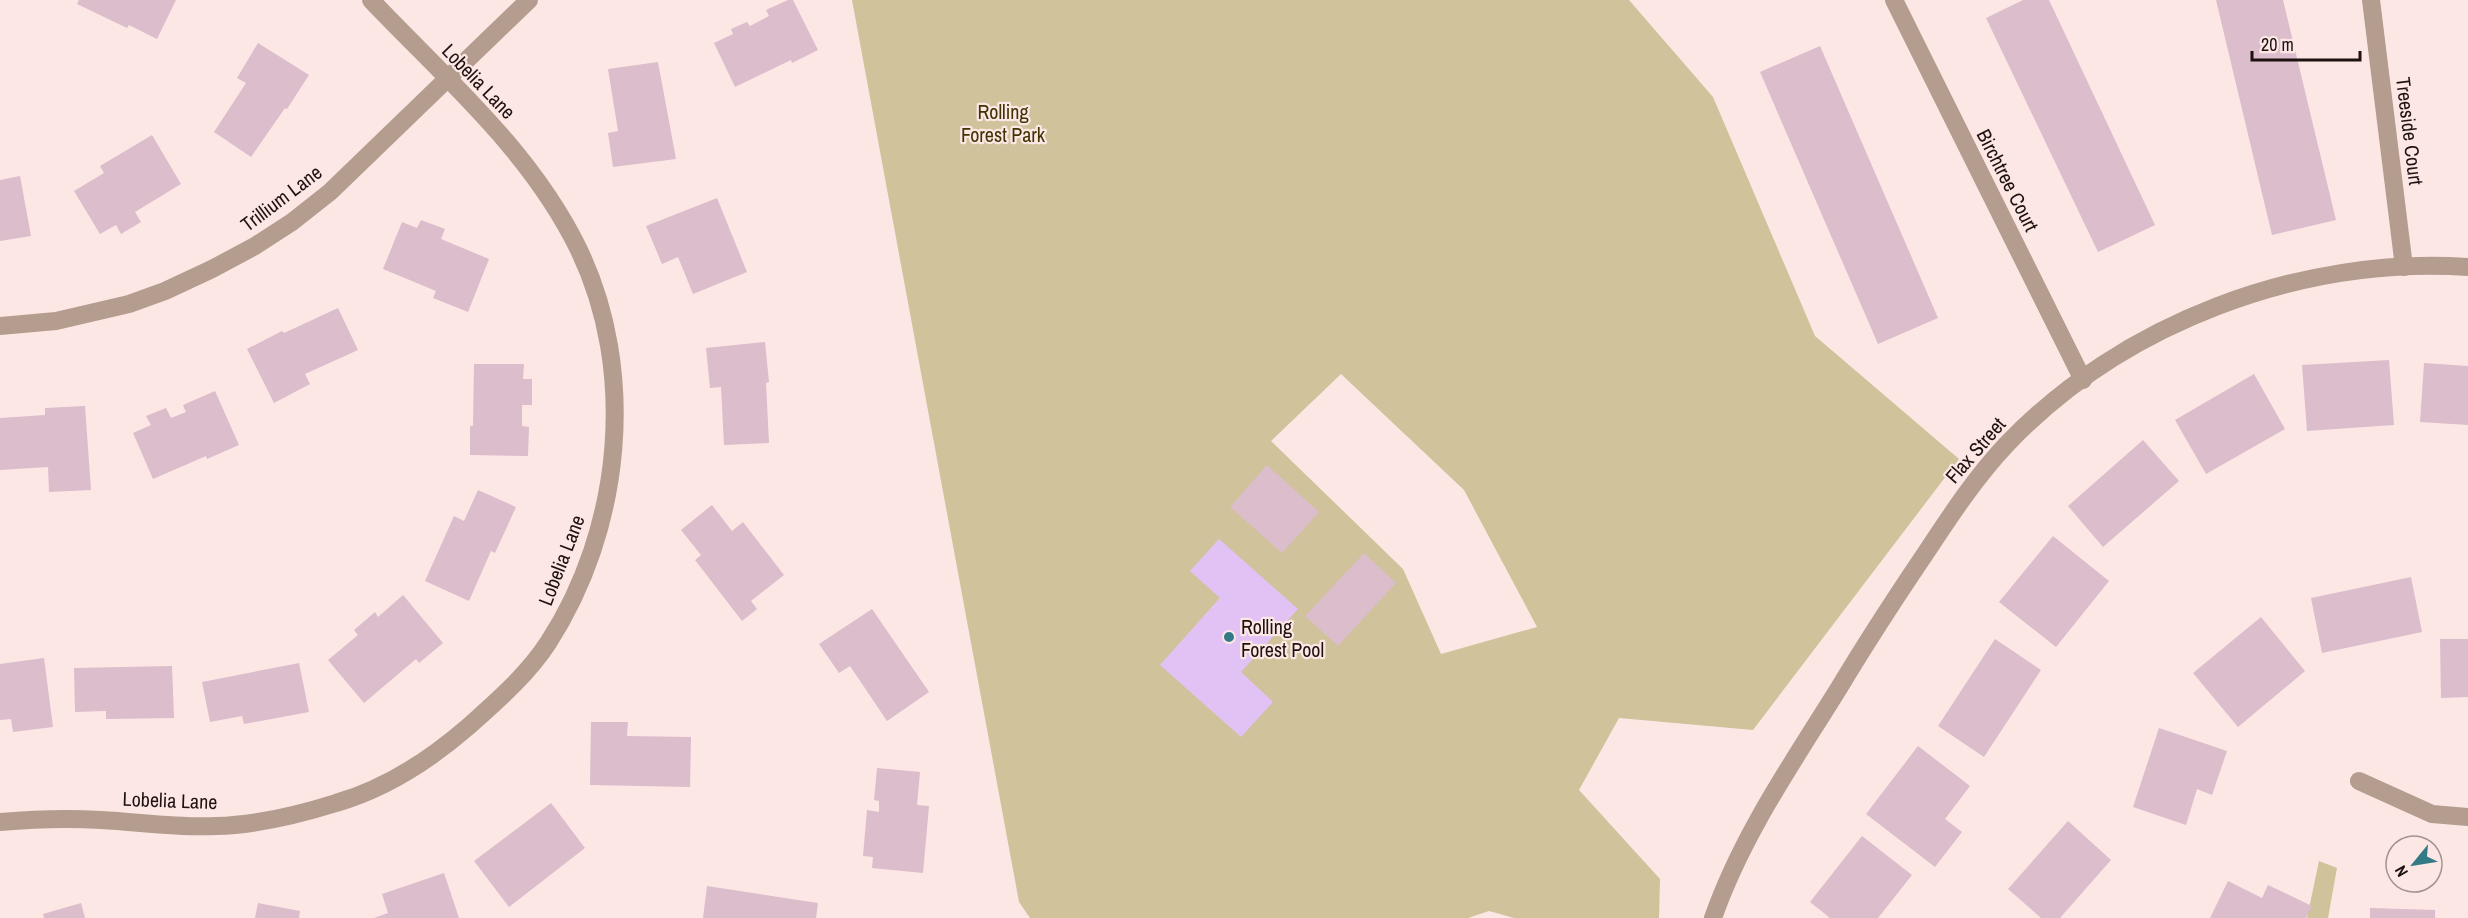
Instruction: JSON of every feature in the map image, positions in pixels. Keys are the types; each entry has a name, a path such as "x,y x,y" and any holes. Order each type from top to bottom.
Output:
{"street":[{"name":"Lobelia Lane","path":"0,822 39,819 101,820 218,826 285,817 339,803 389,782 448,744 519,680 547,645 574,599 600,528 612,467 615,410 613,378 602,315 578,249 548,195 519,154 371,0"},
{"name":"Trillium Lane","path":"0,326 56,321 129,304 165,291 255,246 292,222 330,192 529,0"},
{"name":"Birchtree Court","path":"1894,0 2083,380"},
{"name":"Treeside Court","path":"2371,0 2404,267"},
{"name":"Flax Street","path":"1713,918 1721,894 1752,828 1868,640 1966,493 2007,445 2059,397 2114,358 2179,323 2226,303 2343,273 2404,267 2468,267"},
{"path":"2359,781 2432,814 2468,817"}],"green space":[{"name":"Rolling Forest Park","path":"852,0 1629,0 1713,97 1815,336 1959,459 1753,730 1619,718 1579,790 1660,879 1659,918 1514,918 1489,911 1468,918 1030,918 1019,902","holes":["1341,374 1464,490 1537,627 1441,654 1403,569 1271,441","1220,598 1241,673 1161,665"]},
{"path":"2319,861 2337,868 2328,918 2307,918"}],"shaded area":[{"name":"Rolling Forest Pool","path":"1219,539 1298,609 1241,672 1273,702 1241,737 1160,665 1220,598 1190,571"}],"building":[{"path":"79,0 176,0 157,39 129,25 127,28 77,4"},
{"path":"793,0 818,50 792,63 791,60 735,87 714,43 733,34 731,29 747,22 750,26 769,16 766,10"},
{"path":"2023,0 2049,0 2155,225 2098,252 1986,18"},
{"path":"2216,0 2283,0 2336,220 2272,235"},
{"path":"258,43 309,75 251,157 214,132 246,83 237,78"},
{"path":"1820,46 1938,318 1878,344 1760,72"},
{"path":"658,62 676,159 613,167 608,133 618,131 608,69"},
{"path":"152,135 181,184 135,212 141,222 121,234 116,225 100,234 74,191 104,173 100,166"},
{"path":"20,176 31,236 0,241 0,180"},
{"path":"717,198 747,272 693,294 678,257 662,264 646,226"},
{"path":"421,220 445,229 441,239 489,259 468,312 433,298 436,291 383,269 402,222 417,228"},
{"path":"338,308 358,350 305,374 310,384 274,403 247,349 282,331 284,333"},
{"path":"765,342 769,382 766,383 769,443 724,445 721,387 710,388 706,348"},
{"path":"2389,360 2394,425 2307,431 2302,365"},
{"path":"2424,363 2468,366 2468,425 2420,422"},
{"path":"474,364 524,364 523,379 532,379 532,405 522,405 522,426 529,427 528,456 470,455"},
{"path":"2254,374 2285,429 2206,474 2175,420"},
{"path":"215,391 239,445 207,459 206,456 153,479 133,433 151,425 146,416 166,408 171,418 186,412 183,405"},
{"path":"85,406 91,490 49,492 48,467 0,470 0,418 45,415 45,408"},
{"path":"2143,440 2179,481 2103,547 2068,506"},
{"path":"1267,465 1319,512 1282,553 1230,507"},
{"path":"478,490 516,507 495,553 491,551 469,601 425,581 454,516 464,521"},
{"path":"712,505 732,531 743,522 784,575 751,601 757,609 742,621 695,560 701,555 681,530"},
{"path":"2053,536 2109,581 2056,647 1999,602"},
{"path":"1364,553 1396,583 1338,646 1305,616"},
{"path":"2411,577 2422,632 2322,653 2311,598"},
{"path":"403,595 443,643 419,663 416,659 364,703 328,660 358,635 354,630 375,612 378,617"},
{"path":"872,609 929,692 887,721 850,666 839,673 819,644"},
{"path":"2261,617 2305,671 2238,727 2193,673"},
{"path":"1995,639 2041,670 1984,757 1938,726"},
{"path":"2440,639 2468,639 2468,697 2441,698"},
{"path":"44,658 53,727 13,732 11,719 0,720 0,664"},
{"path":"299,663 309,712 244,724 242,716 210,722 202,682"},
{"path":"172,666 174,718 106,719 106,711 75,712 74,668"},
{"path":"591,722 628,722 627,736 691,737 690,787 590,785"},
{"path":"2159,728 2227,751 2212,795 2197,789 2186,825 2133,807"},
{"path":"1918,746 1970,786 1945,819 1962,832 1935,867 1866,814"},
{"path":"877,768 920,772 917,805 929,806 923,873 872,868 873,857 863,856 867,810 879,812 879,801 874,800"},
{"path":"551,803 585,848 509,907 474,861"},
{"path":"2068,821 2111,860 2060,918 2041,918 2008,889"},
{"path":"1862,836 1912,875 1878,918 1830,918 1810,902"},
{"path":"444,873 459,918 374,918 388,913 382,894"},
{"path":"2228,881 2262,898 2268,885 2312,906 2306,918 2210,918"},
{"path":"707,886 818,903 816,918 703,918"},
{"path":"81,903 85,918 44,918 43,914"},
{"path":"258,903 300,911 299,918 255,918"},
{"path":"2370,908 2435,910 2435,918 2370,918"}],"place":[{"name":"Rolling Forest Pool","path":"1229,637"}]}
